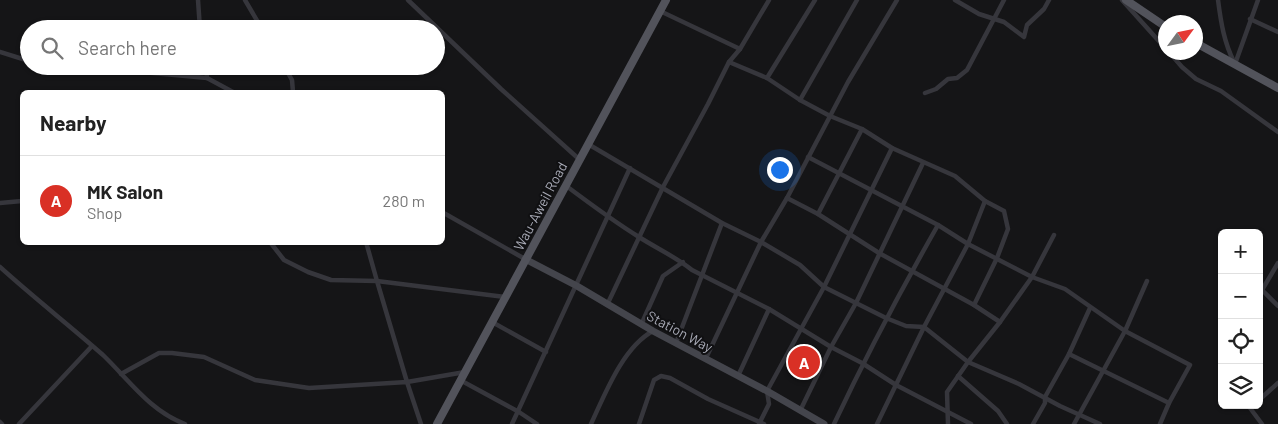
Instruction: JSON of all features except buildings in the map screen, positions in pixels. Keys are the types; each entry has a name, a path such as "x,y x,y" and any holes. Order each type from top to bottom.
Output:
{"main road":[{"name":"Wau-Aweil Road","path":"437,424 666,0"},
{"path":"1126,0 1158,22"},
{"path":"1203,48 1278,88"},
{"name":"Station Way","path":"525,259 824,424"}],"street":[{"path":"198,0 199,20"},
{"path":"245,0 257,20"},
{"path":"408,0 429,20"},
{"path":"608,305 663,187 729,62 740,49 769,0"},
{"path":"767,78 815,0"},
{"path":"800,100 857,0"},
{"path":"706,358 761,242 787,198 852,74 897,0"},
{"path":"955,0 979,14 996,19 1024,37 1026,25 1044,9 1049,0"},
{"path":"925,93 936,89 948,79 957,78 968,70 996,19 1004,0"},
{"path":"1122,0 1158,40"},
{"path":"1218,0 1226,46 1235,64"},
{"path":"1235,64 1258,0"},
{"path":"660,11 740,49"},
{"path":"1250,20 1278,32"},
{"path":"445,35 580,160"},
{"path":"0,52 20,58"},
{"path":"1176,60 1196,79 1221,91 1278,132"},
{"path":"729,62 767,78 800,100 830,116 862,129 892,148 955,176 985,201 1004,211 1008,229 997,258 974,305"},
{"path":"174,75 207,78 229,90"},
{"path":"289,75 292,80 293,90"},
{"path":"818,214 862,129"},
{"path":"588,144 722,223 761,242 800,265 824,287 886,318 906,326 924,327 968,362 1019,384 1060,406 1100,424"},
{"path":"639,424 654,380 661,376 670,378 761,423 768,404 767,391 824,287 892,148"},
{"path":"808,156 938,225 968,244 1032,277 1065,289 1125,331 1190,365 1160,424"},
{"path":"800,411 831,347 856,302 923,163"},
{"path":"512,424 630,168"},
{"path":"565,185 639,238 683,262 702,275 769,309 896,385 971,424"},
{"path":"787,198 818,214 879,253 974,305 1000,322"},
{"path":"0,203 20,200"},
{"path":"877,424 924,327 968,244 985,201"},
{"path":"445,214 525,259"},
{"path":"676,343 722,223"},
{"path":"834,424 862,363 938,225"},
{"path":"948,424 947,392 1032,277 1054,235"},
{"path":"272,245 284,260 308,272 331,280 377,281 505,297"},
{"path":"367,245 407,382 422,424"},
{"path":"641,324 663,276 683,262"},
{"path":"1278,263 1262,290 1278,306"},
{"path":"1,270 92,346 139,394 171,421 185,424"},
{"path":"1074,424 1125,331 1147,280"},
{"path":"1033,424 1045,403 1045,397 1069,354 1090,308"},
{"path":"738,376 769,309"},
{"path":"492,322 546,352"},
{"path":"591,424 606,391 627,354 653,331"},
{"path":"19,424 92,346"},
{"path":"121,374 148,358 159,354 172,353 204,357 255,380 309,388 407,382 465,372"},
{"path":"1069,354 1169,403"},
{"path":"958,376 998,411 1007,424"},
{"path":"460,380 537,424"},
{"path":"1263,396 1278,383"},
{"path":"1251,409 1262,424"}],"place":[{"name":"MK Salon","path":"804,362"}]}
